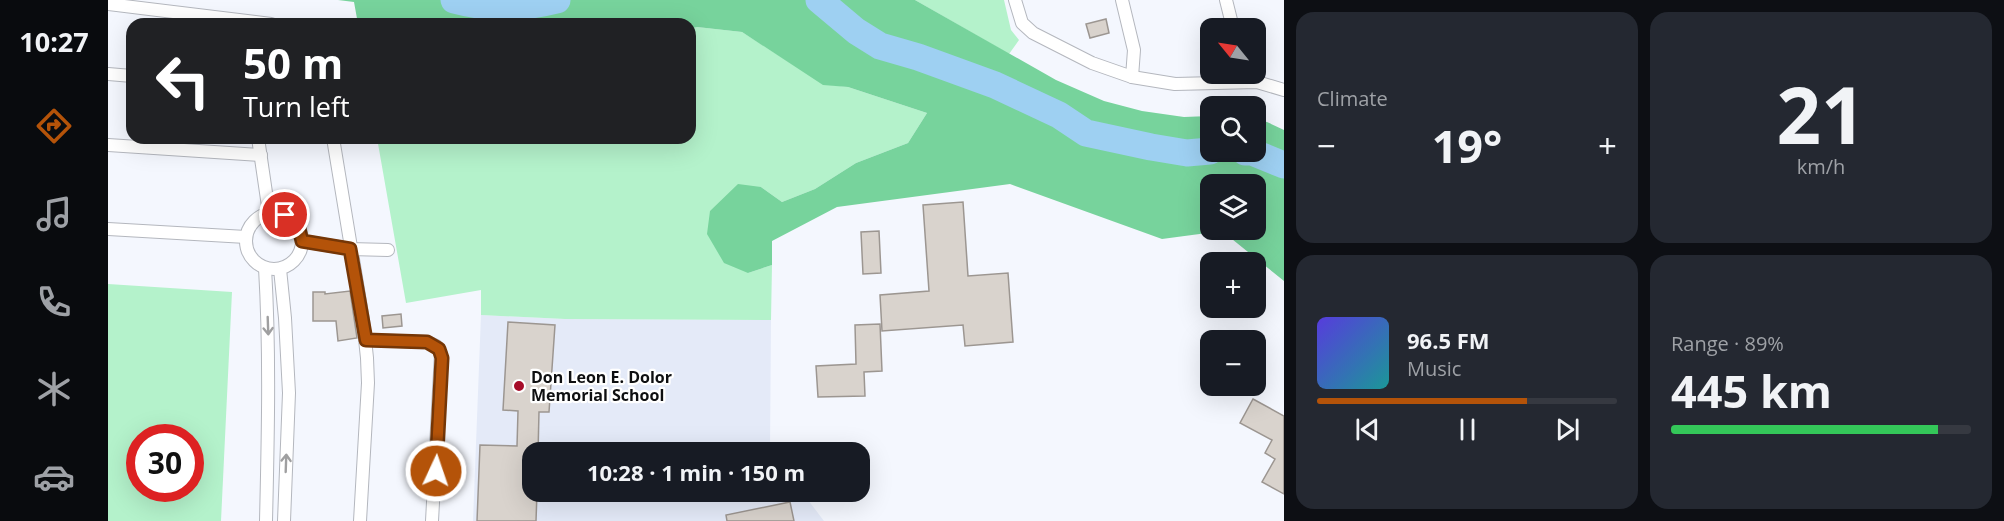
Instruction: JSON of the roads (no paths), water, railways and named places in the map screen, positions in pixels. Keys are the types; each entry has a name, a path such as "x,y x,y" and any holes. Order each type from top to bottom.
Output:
{"street":[{"path":"1015,0 1019,16 1026,28 1092,63 1132,76 1175,84 1200,81"},
{"path":"1122,0 1134,50 1132,76"},
{"path":"1226,0 1230,18"},
{"path":"108,4 222,18"},
{"path":"108,74 126,76"},
{"path":"1264,84 1284,90"},
{"path":"259,144 269,213"},
{"path":"334,144 366,340 368,383 360,521"},
{"path":"108,145 261,155"},
{"path":"269,213 285,215 292,219 301,232 302,241 298,255 287,266 280,268 265,268 252,259 245,244 251,224 262,215 269,213"},
{"path":"108,229 246,237"},
{"path":"302,241 350,249 388,250"},
{"path":"265,268 269,391 266,521"},
{"path":"280,268 288,393 284,521"},
{"path":"366,340 427,342 436,346 441,354 432,521"}],"waterway":[{"path":"454,0 493,7 531,5 557,0"},
{"path":"819,0 856,31 880,46 995,85 1059,115 1086,133 1187,153 1200,152"},
{"path":"1266,158 1284,165"}],"place":[{"name":"Don Leon E. Dolor Memorial School","path":"519,386"}]}
